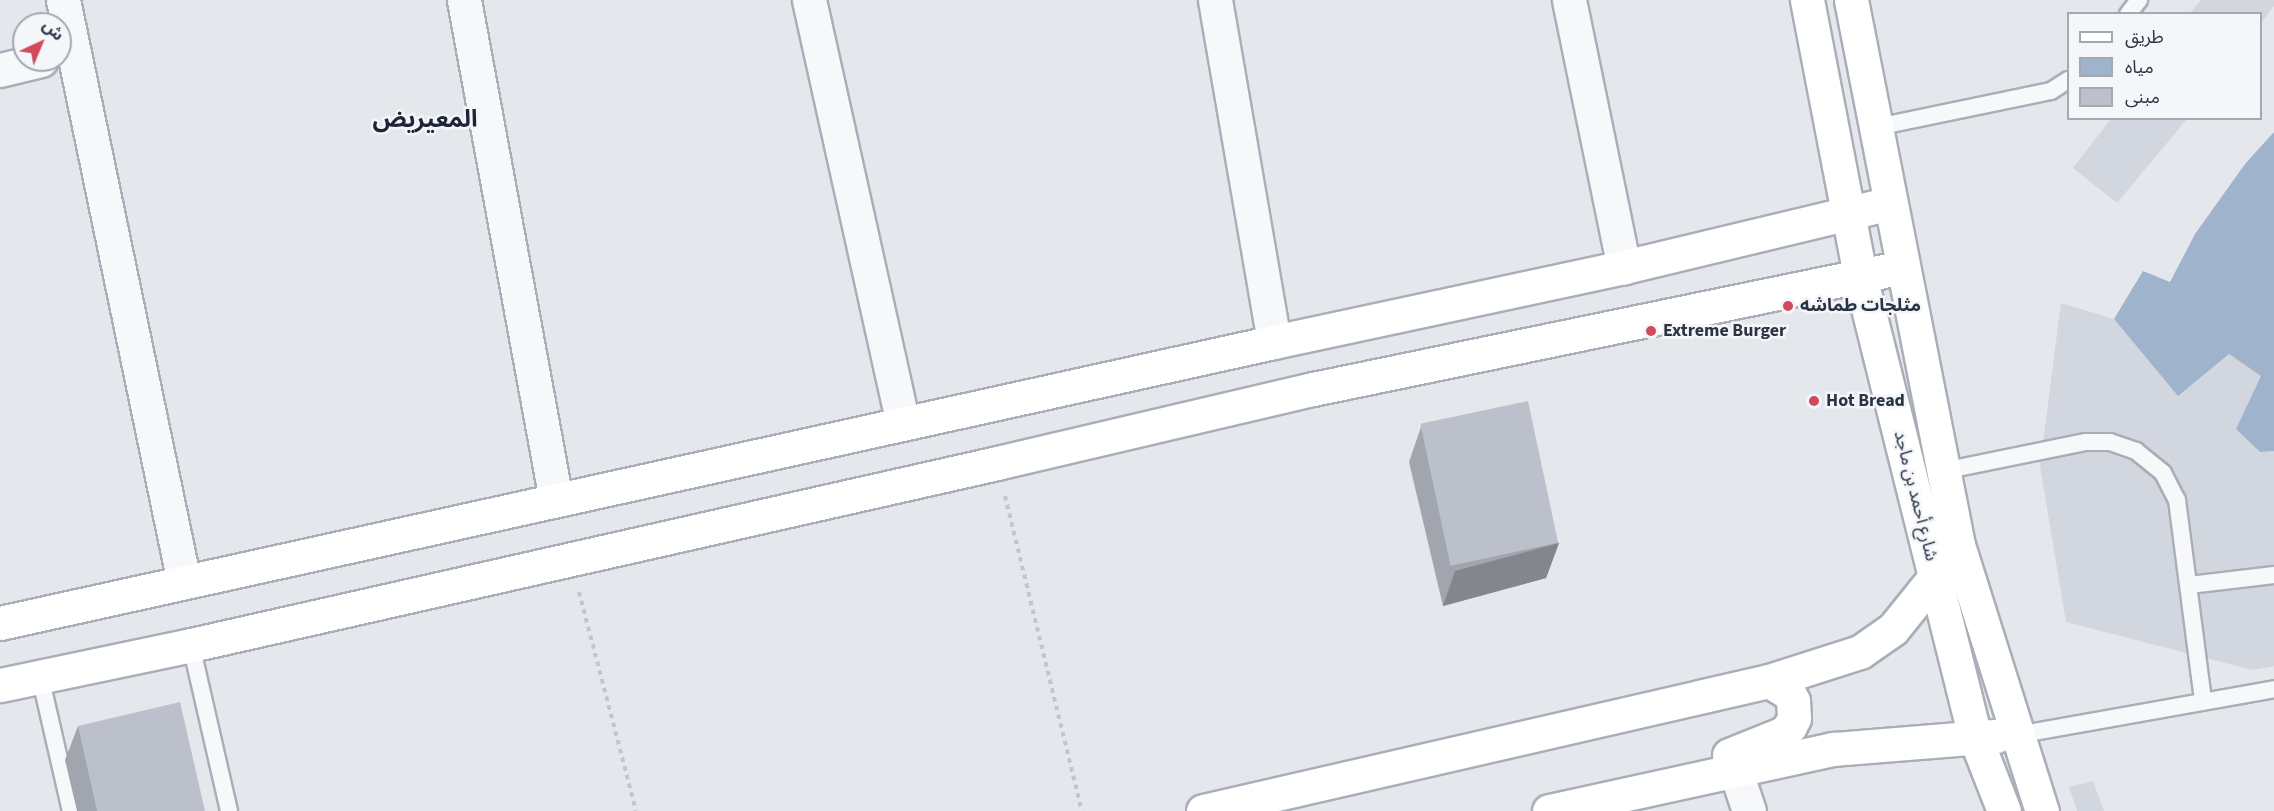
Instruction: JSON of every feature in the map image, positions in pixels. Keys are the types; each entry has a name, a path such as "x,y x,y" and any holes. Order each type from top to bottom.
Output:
{"street":[{"path":"464,0 556,500"},
{"path":"809,0 903,424"},
{"path":"1215,0 1274,342"},
{"path":"1569,0 1624,267"},
{"name":"شارع أحمد بن ماجد","path":"1807,0 1860,276 1975,737 2004,811"},
{"name":"شارع أحمد بن ماجد","path":"1851,0 1961,556 2042,811"},
{"path":"71,72 184,582"},
{"path":"0,622 1624,267 1890,203"},
{"path":"0,685 191,645 998,463 1313,388 1903,267"},
{"path":"1203,811 1769,681 1860,652 1893,629 1935,577 1961,556"},
{"path":"1638,791 1784,733 1794,718 1793,700 1789,693 1769,681"},
{"path":"1549,811 1833,749 2017,735"},
{"path":"1735,769 1749,811"}],"lane":[{"path":"2130,12 2139,0"},
{"path":"1876,127 2051,91 2067,81"},
{"path":"1912,480 1943,470 2085,442 2110,442 2136,451 2163,473 2177,500 2203,700"},
{"path":"2189,585 2274,575"},
{"path":"191,645 229,811"},
{"path":"40,676 71,811"},
{"path":"2017,735 2274,689"}],"path":[{"path":"998,463 1082,811"},
{"path":"570,559 636,811"}],"shaded area":[{"path":"2201,0 2274,0 2274,6 2262,22 2262,12 2191,12"},
{"path":"2110,120 2186,120 2117,203 2073,168"},
{"path":"2061,303 2114,319 2178,395 2229,354 2262,376 2236,429 2260,452 2274,451 2274,666 2253,670 2066,622 2040,466"},
{"path":"2093,781 2104,811 2077,811 2069,787"}],"water":[{"path":"2274,132 2274,451 2260,452 2236,429 2261,376 2229,354 2178,396 2114,319 2143,271 2170,282 2195,234 2245,164"}],"building":[{"path":"1528,401 1558,543 1451,566 1420,424"},
{"path":"180,702 205,811 97,811 78,726"}],"place":[{"name":"مثلجات طماشه","path":"1788,306"},
{"name":"Extreme Burger","path":"1651,331"},
{"name":"Hot Bread","path":"1814,401"}],"district":[{"name":"المعيريض","path":"425,120"}]}
